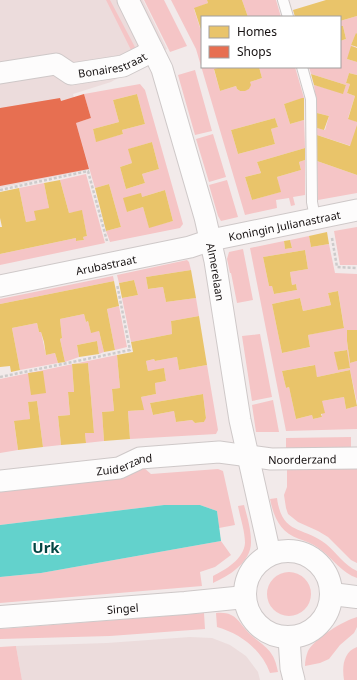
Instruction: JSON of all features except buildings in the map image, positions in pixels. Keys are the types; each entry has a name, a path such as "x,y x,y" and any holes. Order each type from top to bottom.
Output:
{"main road":[{"path":"293,550 307,554 317,560 329,578 332,594 331,603 327,614 321,623 313,630 300,636 289,638 270,634 256,624 249,612 245,598 245,588 251,571 256,564 270,554 293,550"},
{"path":"332,594 357,597"},
{"name":"Singel","path":"0,617 245,598"}],"street":[{"name":"Almerelaan","path":"128,0 162,69 211,240 240,420 270,554"},
{"name":"Bonairestraat","path":"0,73 56,64 71,74 123,66 143,56 152,49"},
{"name":"Koningin Julianastraat","path":"211,240 357,210"},
{"name":"Arubastraat","path":"0,286 190,247 211,240"},
{"name":"Zuiderzand","path":"0,481 119,468 140,458 224,452 248,456"},
{"name":"Noorderzand","path":"248,456 271,459 357,458"},
{"path":"289,638 291,668 294,680"}],"lane":[{"path":"283,0 288,16"},
{"path":"302,68 311,99 312,202 315,218"}],"path":[{"path":"0,190 88,171 108,246"},
{"path":"330,232 337,267 357,268"},
{"path":"0,377 130,350 116,280"}],"shaded area":[{"path":"0,0 143,0 167,49 111,82 73,94 93,169 0,188"},
{"path":"106,0 110,0 137,51 133,54"},
{"path":"144,0 164,0 187,46 170,52"},
{"path":"171,0 207,0 208,3 194,9 201,31 201,66 196,49"},
{"path":"242,0 276,0 281,16 248,16"},
{"path":"357,16 357,34 351,45 357,48 347,59 357,62 357,75 349,73 346,83 350,84 347,93 355,96 348,118 357,122 357,148 317,135 317,128 325,130 329,116 317,113 314,85 343,93 346,85 311,74 309,68 341,68 341,41 346,39 343,26 341,26 341,21"},
{"path":"202,68 219,68 214,70 220,91 236,86 240,91 249,89 250,82 262,78 259,68 295,68 304,98 284,104 290,124 304,120 305,148 257,162 261,173 245,177 252,200 280,192 277,177 301,170 299,162 305,160 305,195 293,197 295,205 291,206 289,198 276,200 277,208 245,215","holes":["275,118 278,127 271,129 275,144 238,154 231,130"]},
{"path":"195,70 212,131 195,135 178,75"},
{"path":"140,84 145,90 183,224 180,228 110,242 106,231 121,227 109,184 95,188 76,123 91,118 84,94","holes":["137,94 145,124 122,130 123,134 96,141 93,129 119,122 113,100","152,142 159,169 142,174 145,183 126,189 120,167 132,163 129,149","165,190 173,221 149,227 143,207 127,212 142,197"]},
{"path":"213,134 226,177 209,182 196,139"},
{"path":"317,161 357,175 357,193 318,200"},
{"path":"86,174 105,243 0,265 0,254 76,238 77,241 84,240 83,237 87,236 82,211 69,213 60,180"},
{"path":"227,180 238,217 221,221 218,216 209,185"},
{"path":"44,183 49,208 36,220 26,222 19,188"},
{"path":"357,227 357,265 340,265 334,231"},
{"path":"309,236 311,247 329,244 335,273 357,274 357,330 347,330 347,341 350,363 357,361 357,403 350,370 317,377 314,365 282,371 286,388 289,387 296,419 312,415 313,419 322,417 322,401 344,397 346,409 357,406 357,429 286,431 250,248 284,241 285,249 292,248 290,240","holes":["305,250 308,269 290,272 292,285 296,284 297,290 274,294 272,286 269,286 263,257","338,291 344,327 308,335 310,347 282,353 272,304 300,298 303,311 331,305 328,293","346,350 350,368 338,370 335,352"]},
{"path":"243,249 253,300 237,303 227,259 229,252"},
{"path":"187,260 191,270 146,277 148,289 163,287 166,302 196,298 199,316 171,321 172,334 131,342 122,298 138,295 134,280 119,283 117,275"},
{"path":"113,276 114,281 0,304 0,299"},
{"path":"119,306 127,347 115,350 107,309"},
{"path":"84,314 91,332 99,331 104,352 99,354 97,341 77,345 79,357 65,362 60,339 62,338 60,319"},
{"path":"37,323 39,332 41,332 46,355 55,353 58,363 20,370 12,328"},
{"path":"260,334 272,397 252,401 242,336"},
{"path":"117,355 120,388 112,389 114,411 102,412 104,441 86,443 85,433 94,433 88,363 74,364"},
{"path":"177,357 179,370 207,365 218,430 216,434 130,439 128,411 143,410 141,397 156,394 155,383 166,381 164,369 148,371 146,361 154,359 155,361","holes":["203,394 206,417 204,422 195,423 192,420 176,422 174,411 153,415 150,403"]},
{"path":"72,364 74,392 68,393 70,415 58,416 61,445 43,447 37,401 28,402 30,419 14,422 18,450 0,453 0,379"},
{"path":"273,400 279,432 256,432 252,405"},
{"path":"351,437 351,448 286,448 286,438"},
{"path":"143,467 151,474 218,469 223,471 235,525 219,528 217,511 200,505 164,505 0,525 0,490"},
{"path":"357,467 357,563 351,560 328,537 298,522 288,514 284,495 287,487 287,470 294,468"},
{"path":"277,498 284,519 289,525 318,538 326,544 344,562 357,571 357,578 347,573 316,546 292,536 279,524 270,499"},
{"path":"244,505 251,536 248,555 244,562 232,572 213,583 213,576 223,571 238,559 244,549 244,534 238,506"},
{"path":"221,541 231,555 215,567 200,572 202,586 0,603 0,577 41,573"},
{"path":"285,572 293,572 305,578 311,590 311,598 305,610 293,616 285,616 273,610 267,598 267,590 273,578"},
{"path":"204,613 205,629 110,636 0,639 0,629"},
{"path":"216,613 223,613 233,616 251,635 269,650 272,654 278,672 270,673 266,664 256,650 242,638 217,627"},
{"path":"357,617 357,627 354,633 340,645 329,659 320,663 305,666 308,651 317,641 337,626"},
{"path":"190,637 212,638 230,645 246,656 258,672 260,680 22,680 16,646 107,643"},
{"path":"16,646 22,680 0,680 0,647"},
{"path":"357,647 357,680 344,680 344,660 352,649"}],"water":[{"path":"164,505 200,505 217,511 221,541 41,573 0,577 0,525"}],"district":[{"name":"Urk","path":"46,547"}]}
